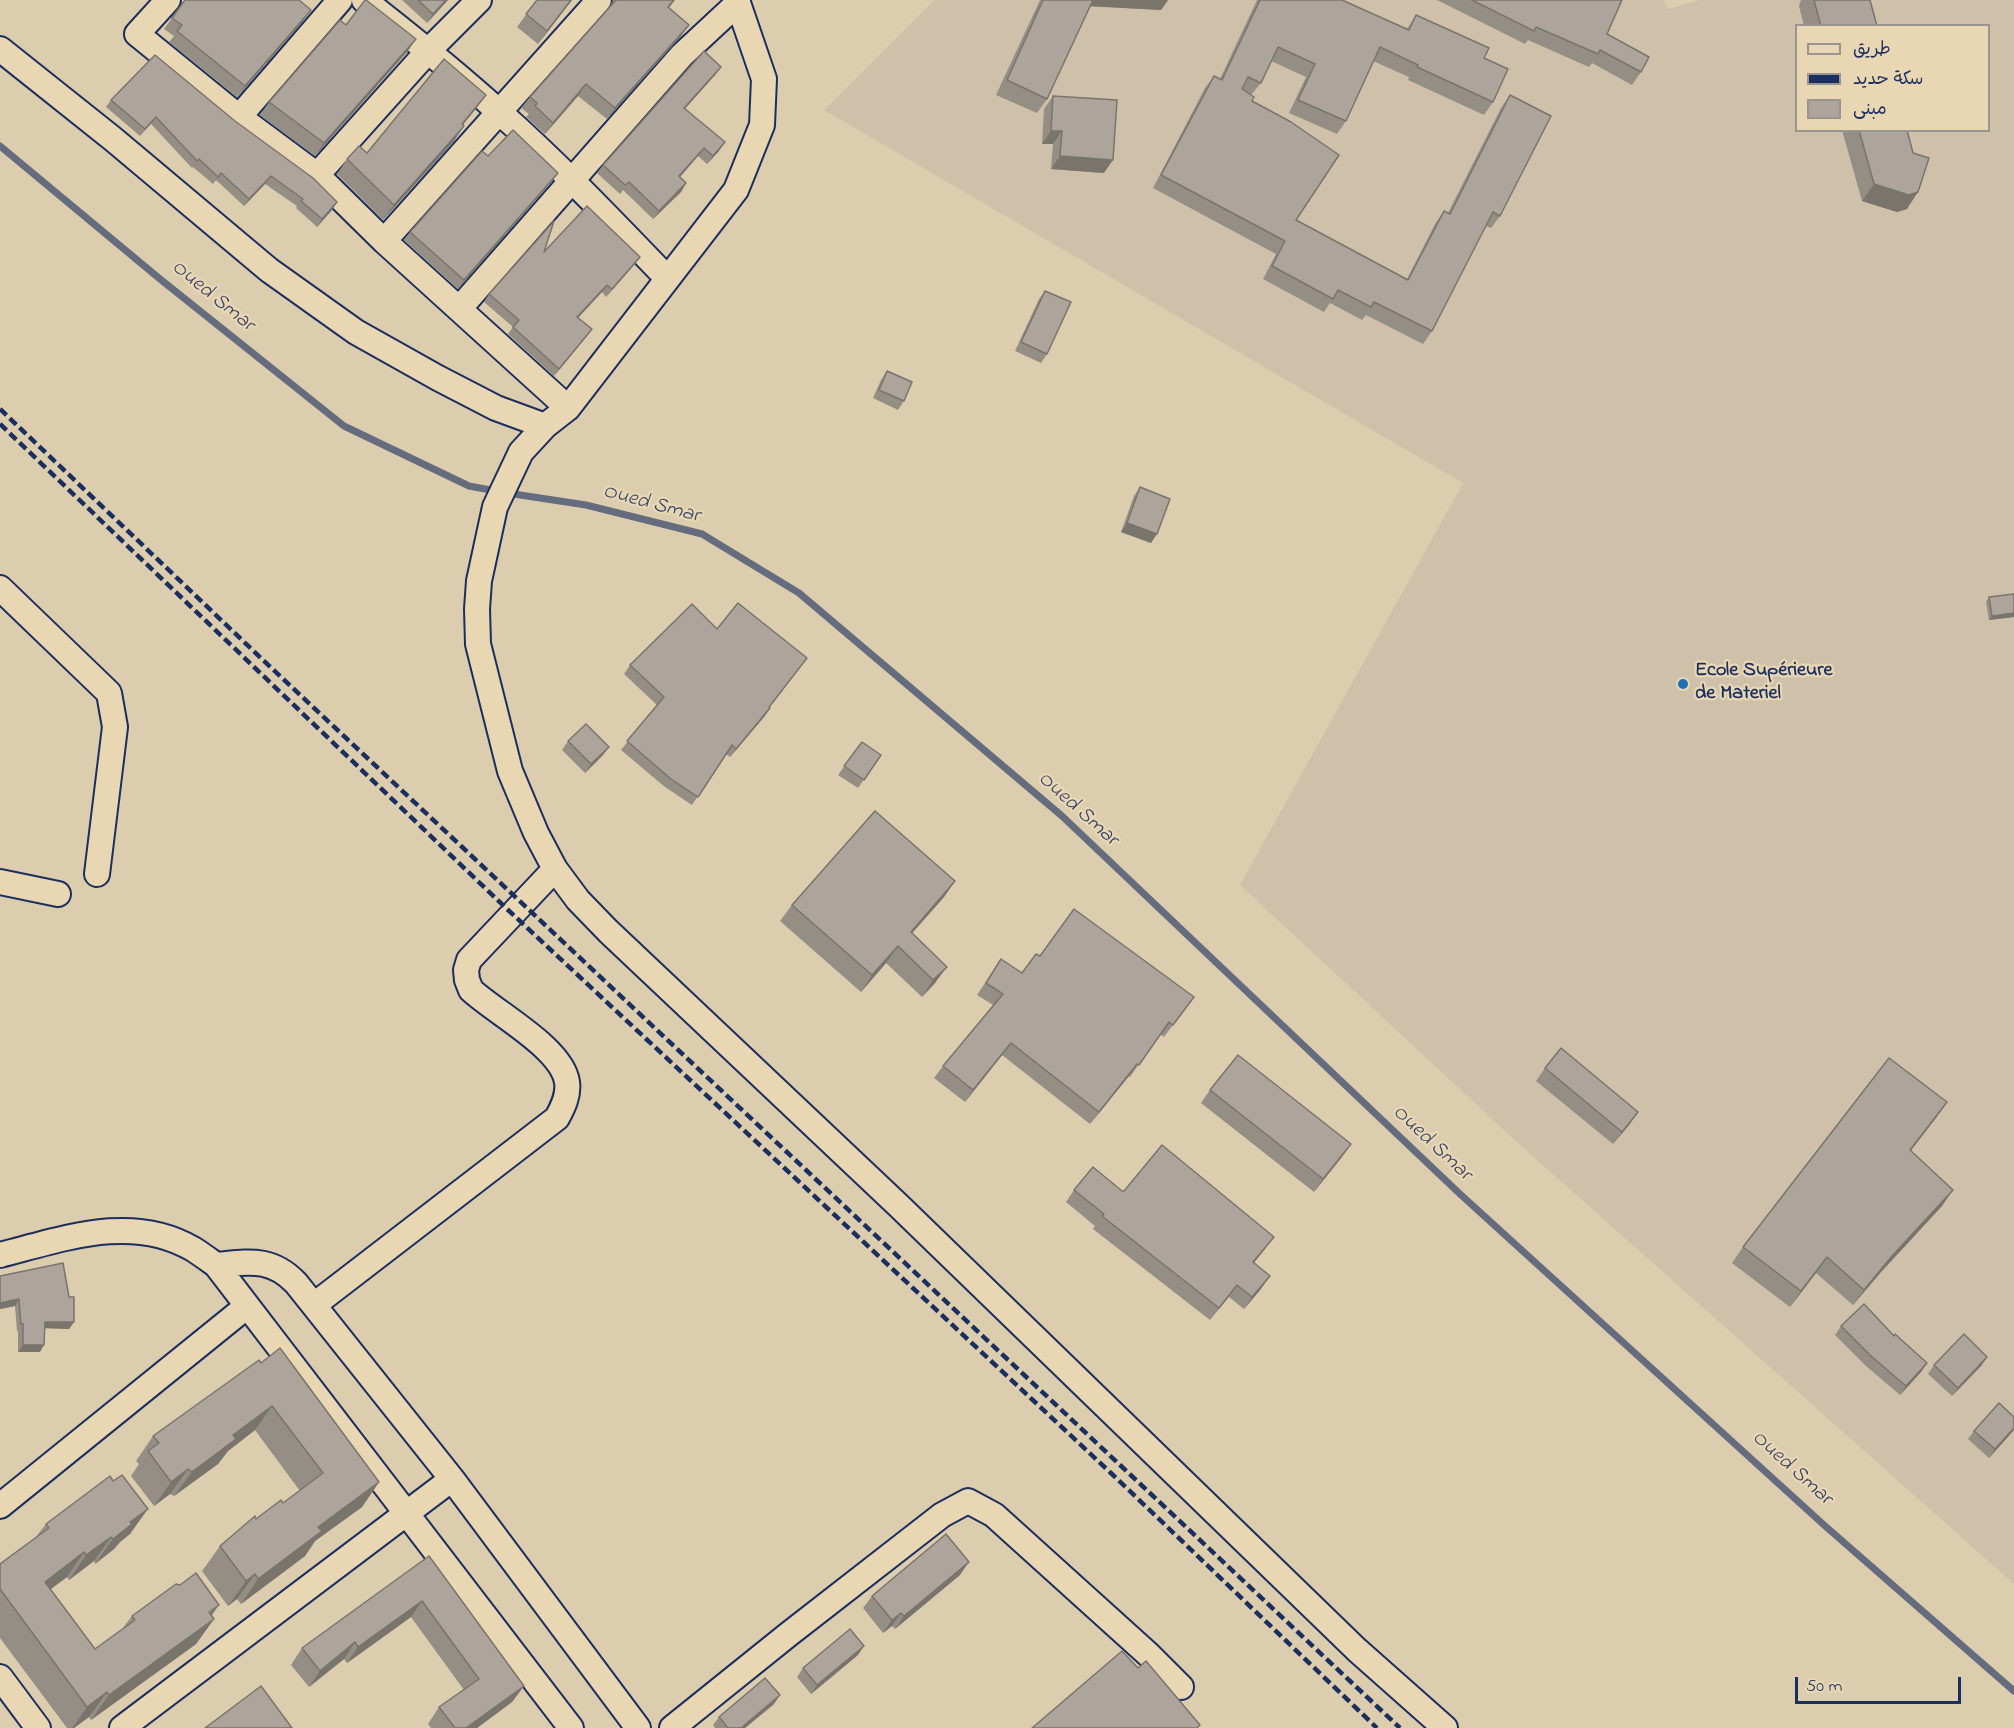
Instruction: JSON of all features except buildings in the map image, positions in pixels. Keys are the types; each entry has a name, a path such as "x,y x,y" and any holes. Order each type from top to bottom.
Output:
{"street":[{"path":"168,0 137,34 239,117 317,176 568,408"},
{"path":"239,117 340,0"},
{"path":"364,0 429,50 500,112 572,181 667,278"},
{"path":"317,176 429,50 478,0"},
{"path":"384,240 599,0"},
{"path":"459,309 682,55 738,1 764,79 762,125 736,190 568,408 545,426 521,452 495,507 479,581 478,644 510,771 536,833 555,869 578,900 608,931 898,1205 1357,1650 1445,1728"},
{"path":"0,48 269,270 356,332 496,408 545,426"},
{"path":"0,588 109,693 115,727 97,874"},
{"path":"314,1305 557,1118 566,1101 567,1083 562,1066 551,1052 471,990 466,970 469,960 555,869"},
{"path":"0,882 58,894"},
{"path":"0,1255 83,1234 111,1230 140,1231 184,1245 216,1265 564,1725"},
{"path":"216,1265 263,1263 276,1266 287,1274 452,1479 638,1728"},
{"path":"0,1506 246,1306"},
{"path":"122,1728 452,1479"},
{"path":"672,1728 942,1515 968,1501 994,1515 1149,1655 1181,1687"},
{"path":"0,1677 28,1724"}],"shaded area":[{"name":"Ecole Supérieure de Materiel","path":"934,0 1663,0 1668,9 1700,0 2014,0 2014,1584 1519,1144 1240,885 1463,483 824,110"}],"waterway":[{"name":"Oued Smar","path":"0,146 160,279 344,426 469,486 496,491"},
{"name":"Oued Smar","path":"507,493 586,505 702,534 799,593 1062,816 1460,1194 1824,1525 2014,1691"}],"railway":[{"path":"0,409 263,660 1400,1728"},
{"path":"0,424 507,909 1112,1474 1377,1728"}],"place":[{"name":"Ecole Supérieure de Materiel","path":"1683,684"}]}
